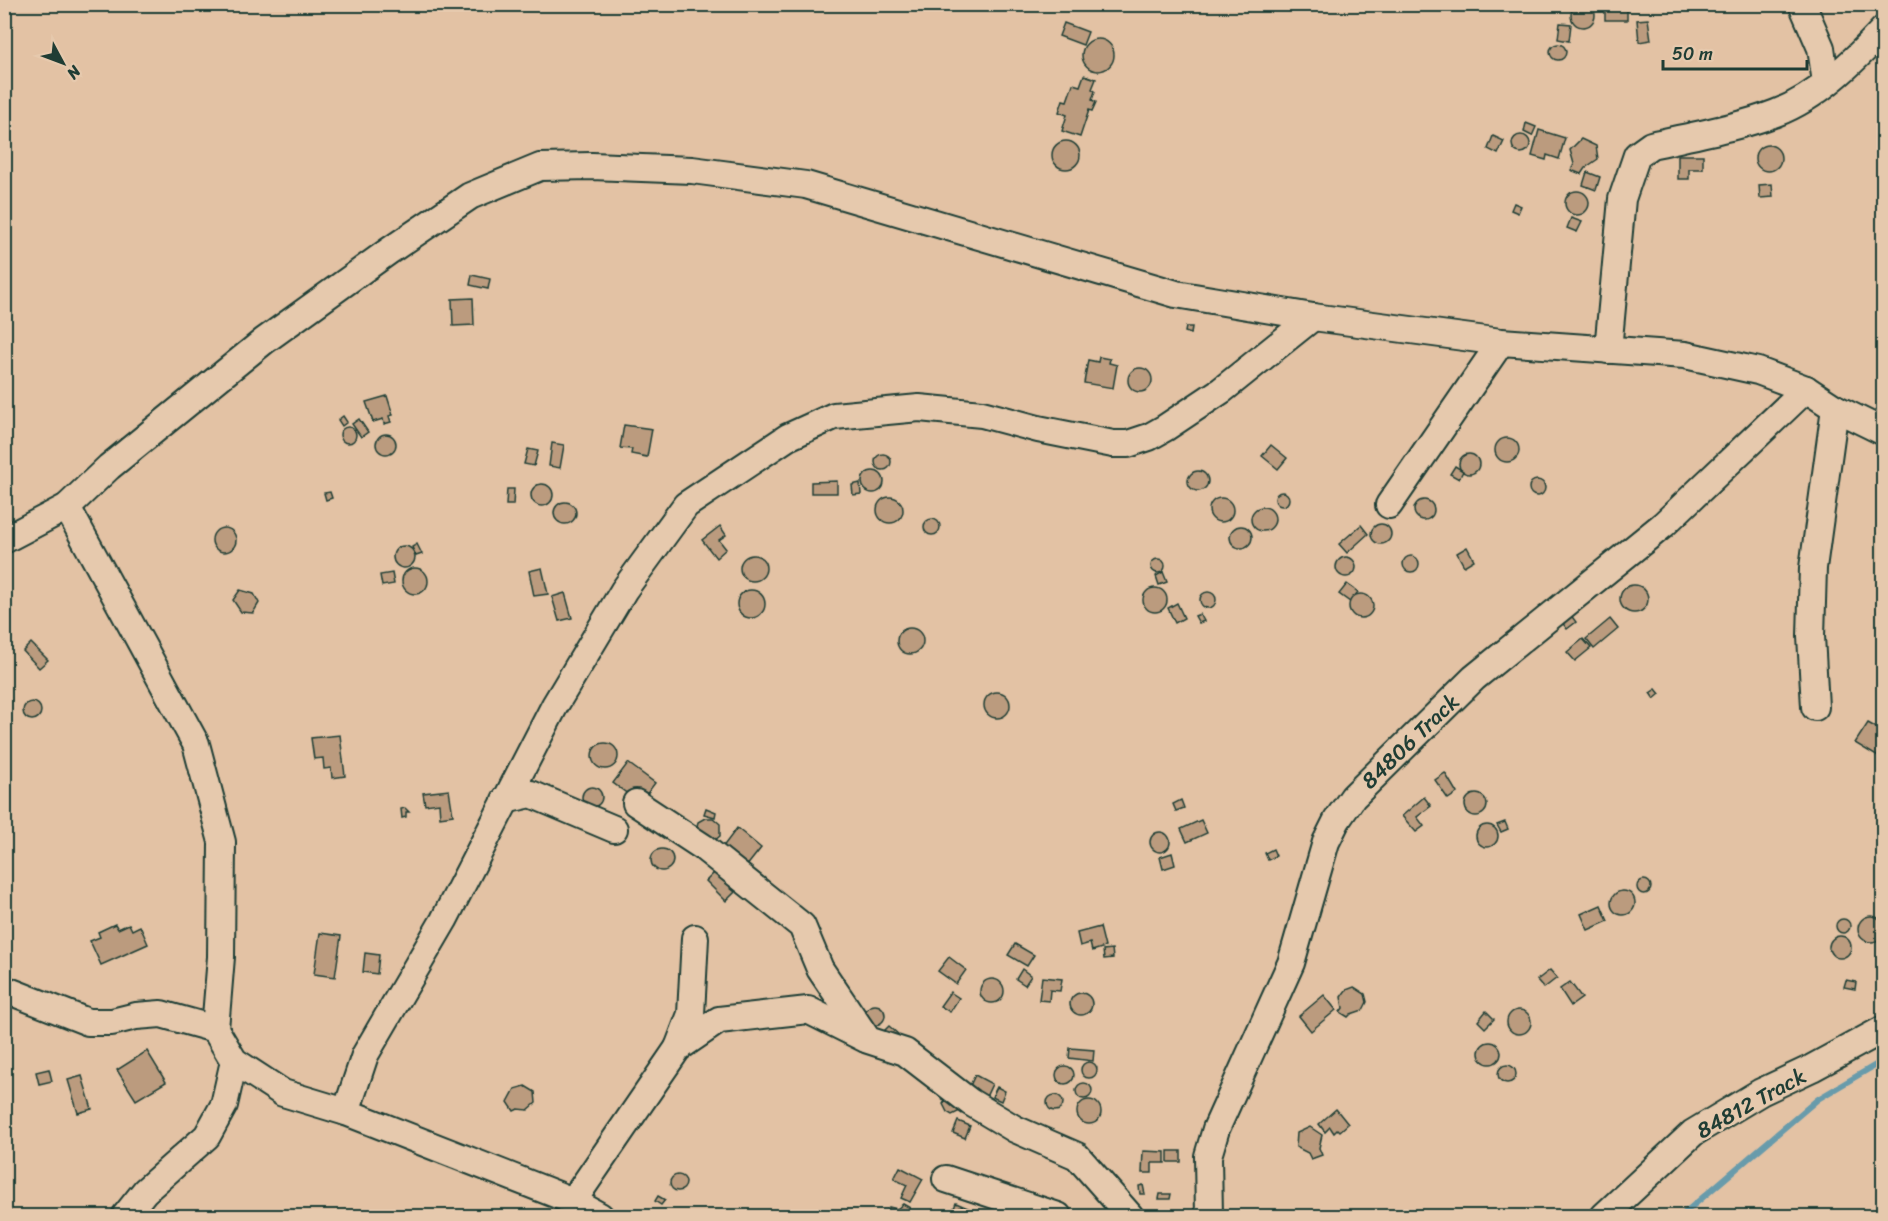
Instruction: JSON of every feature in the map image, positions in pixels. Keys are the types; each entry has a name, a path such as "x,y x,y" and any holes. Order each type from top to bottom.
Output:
{"street":[{"path":"1802,4 1821,48 1826,83"},
{"path":"1608,350 1622,199 1637,155 1651,145 1777,113 1826,83 1862,52 1884,29"},
{"path":"4,540 67,507 109,468 264,341 389,250 470,196 540,167 592,166 692,170 806,185 1176,294 1313,317 1501,342 1685,356 1758,371 1806,389 1835,408 1884,432"},
{"path":"346,1112 365,1055 393,1012 444,920 555,705 655,544 686,505 788,437 834,417 919,408 982,414 1038,429 1113,444 1128,444 1165,428 1222,390 1313,317"},
{"path":"1389,505 1501,342"},
{"name":"84806 Track","path":"1209,1216 1208,1156 1216,1128 1291,963 1326,842 1337,820 1353,797 1474,678 1663,525 1806,389"},
{"path":"1815,707 1811,636 1813,568 1835,408"},
{"path":"67,507 196,744 222,842 221,957 215,1029 234,1061 283,1093 346,1112 573,1201 600,1216"},
{"path":"505,801 531,794 614,829"},
{"path":"636,803 703,847 802,926 820,969 868,1040"},
{"path":"573,1201 678,1048 691,1014 695,938"},
{"path":"4,989 88,1022 112,1022 136,1016 161,1014 215,1029"},
{"path":"678,1048 719,1020 808,1010 868,1040 905,1052 970,1102 1015,1129 1077,1156 1130,1216"},
{"name":"84812 Track","path":"1604,1216 1693,1133 1761,1092 1812,1068 1884,1029"},
{"path":"125,1216 156,1180 207,1136 224,1105 234,1061"},
{"path":"946,1179 1058,1216"}],"building":[{"path":"1583,3 1591,7 1595,15 1591,23 1583,27 1575,23 1571,15 1575,7"},
{"path":"1605,8 1627,8 1627,20 1605,20"},
{"path":"1648,19 1651,40 1639,42 1637,20"},
{"path":"1064,23 1088,32 1083,45 1059,36"},
{"path":"1560,23 1571,24 1569,41 1558,39"},
{"path":"1098,39 1109,44 1114,55 1109,66 1098,71 1087,66 1082,55 1087,44"},
{"path":"1558,44 1564,46 1566,52 1564,58 1558,60 1552,58 1550,52 1552,46"},
{"path":"1084,75 1096,79 1092,89 1095,91 1092,100 1096,102 1092,111 1089,110 1080,137 1062,131 1067,115 1059,112 1063,100 1067,101 1073,84 1080,86"},
{"path":"1526,123 1536,127 1532,136 1524,132"},
{"path":"1539,130 1565,138 1559,159 1547,155 1546,160 1532,156"},
{"path":"1517,135 1525,135 1530,140 1528,151 1517,153 1512,148 1512,140"},
{"path":"1493,136 1504,141 1498,154 1488,149"},
{"path":"1581,139 1596,146 1598,159 1585,168 1581,174 1571,170 1574,164 1570,150"},
{"path":"1066,141 1076,145 1080,155 1076,165 1066,169 1056,165 1052,155 1056,145"},
{"path":"1768,145 1777,149 1781,158 1777,167 1768,171 1759,167 1755,158 1759,149"},
{"path":"1678,155 1703,155 1703,169 1689,169 1689,179 1678,179"},
{"path":"1587,172 1600,177 1596,190 1583,185"},
{"path":"1772,184 1773,197 1760,198 1759,185"},
{"path":"1577,191 1585,195 1589,203 1585,211 1577,215 1569,211 1565,203 1569,195"},
{"path":"1514,203 1521,206 1518,213 1511,210"},
{"path":"1571,218 1582,222 1577,232 1567,228"},
{"path":"472,275 490,279 488,289 470,285"},
{"path":"473,298 474,325 453,326 452,299"},
{"path":"1186,327 1192,327 1191,334 1185,332"},
{"path":"1099,357 1110,359 1109,363 1117,365 1113,388 1084,383 1088,360 1098,362"},
{"path":"1140,368 1145,369 1151,375 1151,385 1145,391 1140,392 1135,391 1129,385 1128,380 1129,375 1135,369"},
{"path":"387,396 393,415 389,416 391,422 384,424 383,419 373,422 366,402"},
{"path":"343,416 347,422 342,426 338,420"},
{"path":"359,419 368,432 361,437 352,424"},
{"path":"624,425 652,429 647,457 631,454 632,449 620,448"},
{"path":"348,427 356,435 348,443 340,435"},
{"path":"386,434 393,437 396,444 393,451 386,454 379,451 376,444 379,437"},
{"path":"1507,438 1512,439 1518,445 1518,455 1512,461 1507,462 1502,461 1496,455 1495,450 1496,445 1502,439"},
{"path":"552,443 564,445 560,468 549,466"},
{"path":"1271,445 1287,458 1278,469 1262,456"},
{"path":"528,449 538,451 534,466 524,464"},
{"path":"880,454 886,454 891,462 889,468 880,470 875,465 875,459"},
{"path":"1469,454 1476,457 1479,464 1476,471 1469,474 1462,471 1459,464 1462,457"},
{"path":"1455,466 1463,471 1459,479 1450,474"},
{"path":"869,471 877,471 884,478 884,486 877,493 869,493 862,486 862,478"},
{"path":"1198,471 1205,474 1208,481 1205,488 1198,491 1191,488 1188,481 1191,474"},
{"path":"1534,480 1540,480 1545,488 1543,494 1534,496 1529,491 1529,485"},
{"path":"837,481 837,493 811,493 811,482"},
{"path":"860,483 861,494 853,495 852,485"},
{"path":"542,484 550,487 553,495 550,503 542,506 534,503 531,495 534,487"},
{"path":"507,489 514,489 513,505 506,505"},
{"path":"330,492 332,498 326,500 324,493"},
{"path":"1282,492 1287,494 1289,499 1287,504 1282,506 1277,504 1275,499 1277,494"},
{"path":"890,497 899,501 903,510 899,519 890,523 881,519 877,510 881,501"},
{"path":"1221,498 1226,499 1232,505 1232,515 1226,521 1221,522 1216,521 1210,515 1209,510 1210,505 1216,499"},
{"path":"1424,500 1431,503 1434,510 1431,517 1424,520 1417,517 1414,510 1417,503"},
{"path":"565,502 573,505 576,513 573,521 565,524 557,521 554,513 557,505"},
{"path":"1263,507 1268,508 1274,514 1274,524 1268,530 1263,531 1258,530 1252,524 1251,519 1252,514 1258,508"},
{"path":"932,519 940,527 932,535 924,527"},
{"path":"1381,524 1388,527 1391,534 1388,541 1381,544 1374,541 1371,534 1374,527"},
{"path":"1361,525 1368,534 1347,553 1339,544"},
{"path":"720,526 726,535 719,540 726,549 716,558 702,540"},
{"path":"1241,526 1249,529 1252,537 1249,545 1241,548 1233,545 1230,537 1233,529"},
{"path":"224,528 229,529 235,535 235,545 229,551 224,552 219,551 213,545 212,540 213,535 219,529"},
{"path":"417,544 422,554 416,556 412,547"},
{"path":"404,546 412,549 415,557 412,565 404,568 396,565 393,557 396,549"},
{"path":"1467,547 1474,560 1464,566 1457,553"},
{"path":"753,555 762,559 766,568 762,577 753,581 744,577 740,568 744,559"},
{"path":"1408,556 1414,556 1419,564 1417,570 1408,572 1403,567 1403,561"},
{"path":"1346,557 1353,560 1356,567 1353,574 1346,577 1339,574 1336,567 1339,560"},
{"path":"1158,559 1163,561 1165,566 1163,571 1158,573 1153,571 1151,566 1153,561"},
{"path":"415,568 424,572 428,581 424,590 415,594 406,590 402,581 406,572"},
{"path":"542,568 548,594 534,596 529,571"},
{"path":"1163,572 1167,582 1159,585 1156,576"},
{"path":"392,573 394,584 382,586 380,575"},
{"path":"1347,584 1358,592 1350,602 1339,594"},
{"path":"1634,585 1644,589 1648,599 1644,609 1634,613 1624,609 1620,599 1624,589"},
{"path":"1155,588 1160,589 1166,595 1166,605 1160,611 1155,612 1150,611 1144,605 1143,600 1144,595 1150,589"},
{"path":"240,590 254,594 259,603 253,613 241,612 233,600"},
{"path":"751,590 761,594 765,604 761,614 751,618 741,614 737,604 741,594"},
{"path":"1208,592 1214,594 1216,600 1214,606 1208,608 1202,606 1200,600 1202,594"},
{"path":"565,593 572,618 559,621 552,597"},
{"path":"1361,594 1369,598 1373,606 1369,614 1361,618 1353,614 1349,606 1353,598"},
{"path":"1177,603 1184,618 1175,623 1168,608"},
{"path":"1200,614 1204,621 1199,623 1195,616"},
{"path":"1570,614 1576,622 1567,629 1561,621"},
{"path":"1610,619 1618,629 1594,649 1586,639"},
{"path":"910,628 919,632 923,641 919,650 910,654 901,650 897,641 901,632"},
{"path":"1583,639 1591,648 1575,661 1567,652"},
{"path":"31,643 48,660 39,668 23,651"},
{"path":"1656,689 1660,694 1654,699 1650,693"},
{"path":"997,692 1006,696 1010,705 1006,714 997,718 988,714 984,705 988,696"},
{"path":"32,702 38,705 41,711 38,717 32,720 26,717 23,711 26,705"},
{"path":"1868,723 1884,732 1884,753 1880,758 1855,743"},
{"path":"340,735 345,776 332,778 331,768 324,769 323,758 314,759 311,738"},
{"path":"605,743 614,747 618,756 614,765 605,769 596,765 592,756 596,747"},
{"path":"628,763 655,783 640,803 613,783"},
{"path":"1445,773 1457,793 1448,799 1435,780"},
{"path":"588,787 596,787 602,793 602,801 596,807 588,807 582,801 582,793"},
{"path":"449,790 453,815 440,817 439,803 425,805 423,793"},
{"path":"1476,794 1484,797 1487,805 1484,813 1476,816 1468,813 1465,805 1468,797"},
{"path":"1424,797 1431,806 1417,817 1424,826 1416,832 1402,816"},
{"path":"1181,800 1184,808 1176,811 1173,804"},
{"path":"405,808 409,812 406,812 406,817 402,818 401,809"},
{"path":"706,808 716,812 715,817 704,814"},
{"path":"705,818 713,818 720,824 720,836 714,841 696,830 698,822"},
{"path":"1201,820 1207,833 1187,842 1181,829"},
{"path":"1505,822 1508,829 1501,832 1497,825"},
{"path":"1487,825 1495,828 1498,836 1495,844 1487,847 1479,844 1476,836 1479,828"},
{"path":"737,828 761,848 746,867 719,852"},
{"path":"1160,832 1167,835 1170,842 1167,849 1160,852 1153,849 1150,842 1153,835"},
{"path":"662,849 670,852 673,860 670,868 662,871 654,868 651,860 654,852"},
{"path":"1273,849 1276,856 1268,860 1265,853"},
{"path":"1172,853 1175,865 1163,869 1160,857"},
{"path":"723,864 738,880 730,888 735,892 726,901 706,881"},
{"path":"1641,880 1647,880 1651,887 1647,894 1641,894 1637,890 1637,884"},
{"path":"1623,891 1631,895 1635,903 1631,911 1623,915 1615,911 1611,903 1615,895"},
{"path":"1601,905 1608,921 1588,930 1581,914"},
{"path":"1871,916 1880,920 1884,929 1880,938 1871,942 1862,938 1858,929 1862,920"},
{"path":"1843,919 1848,921 1850,926 1848,931 1843,933 1838,931 1836,926 1838,921"},
{"path":"115,924 118,929 129,924 132,930 140,926 148,944 101,965 90,941 100,937 98,932"},
{"path":"1100,927 1105,947 1092,951 1090,943 1080,946 1077,933"},
{"path":"320,933 341,936 335,977 314,974"},
{"path":"1840,936 1848,939 1851,947 1848,955 1840,958 1832,955 1829,947 1832,939"},
{"path":"1015,944 1034,955 1027,966 1008,955"},
{"path":"1112,949 1113,958 1104,959 1103,950"},
{"path":"365,953 379,955 377,974 363,972"},
{"path":"949,957 966,970 956,984 938,971"},
{"path":"1022,969 1031,976 1025,985 1016,979"},
{"path":"1550,970 1557,978 1544,988 1537,980"},
{"path":"1042,977 1062,979 1060,991 1050,990 1049,1001 1039,1000"},
{"path":"992,979 1001,982 1004,991 1001,1000 992,1003 983,1000 980,991 983,982"},
{"path":"1846,980 1856,982 1855,989 1844,987"},
{"path":"1570,982 1582,998 1571,1006 1560,989"},
{"path":"1354,987 1365,994 1367,1002 1363,1010 1348,1017 1340,1012 1343,1008 1341,997 1346,990"},
{"path":"950,992 959,998 950,1012 940,1006"},
{"path":"1081,993 1089,996 1092,1004 1089,1012 1081,1015 1073,1012 1070,1004 1073,996"},
{"path":"1324,995 1336,1010 1311,1031 1299,1016"},
{"path":"875,1005 882,1008 885,1015 882,1022 875,1025 868,1022 865,1015 868,1008"},
{"path":"1519,1010 1524,1011 1530,1017 1530,1027 1524,1033 1519,1034 1514,1033 1508,1027 1507,1022 1508,1017 1514,1011"},
{"path":"1486,1011 1494,1019 1485,1028 1478,1021"},
{"path":"889,1026 898,1034 891,1042 881,1034"},
{"path":"1486,1042 1494,1042 1501,1049 1501,1057 1494,1064 1486,1064 1479,1057 1479,1049"},
{"path":"1070,1048 1094,1050 1093,1061 1069,1058"},
{"path":"147,1051 166,1082 136,1100 117,1070"},
{"path":"1089,1062 1097,1070 1089,1078 1081,1070"},
{"path":"1503,1065 1511,1065 1516,1070 1514,1081 1503,1083 1498,1078 1498,1070"},
{"path":"1065,1066 1071,1069 1074,1075 1071,1081 1065,1084 1059,1081 1056,1075 1059,1069"},
{"path":"49,1069 52,1081 39,1084 36,1072"},
{"path":"975,1075 992,1084 984,1101 967,1092"},
{"path":"82,1076 92,1109 78,1113 68,1080"},
{"path":"1084,1083 1090,1085 1092,1091 1090,1097 1084,1099 1078,1097 1076,1091 1078,1085"},
{"path":"525,1086 535,1092 536,1103 528,1110 514,1111 508,1102 515,1089"},
{"path":"997,1087 1005,1091 1001,1101 992,1097"},
{"path":"1055,1095 1063,1103 1055,1111 1047,1103"},
{"path":"946,1099 961,1108 960,1111 952,1115 947,1112 943,1104"},
{"path":"1089,1100 1094,1101 1100,1107 1100,1117 1094,1123 1089,1124 1084,1123 1078,1117 1077,1112 1078,1107 1084,1101"},
{"path":"1336,1109 1348,1124 1340,1131 1338,1129 1334,1133 1330,1127 1325,1132 1319,1124"},
{"path":"958,1121 970,1126 965,1138 953,1133"},
{"path":"1310,1127 1322,1135 1319,1148 1322,1155 1311,1159 1308,1153 1296,1147 1297,1133"},
{"path":"1143,1151 1165,1152 1165,1163 1152,1163 1152,1173 1142,1173"},
{"path":"1168,1151 1181,1151 1181,1162 1168,1162"},
{"path":"900,1167 923,1179 910,1202 901,1198 907,1185 894,1179"},
{"path":"675,1175 681,1175 686,1183 684,1189 675,1191 670,1186 670,1180"},
{"path":"1143,1185 1145,1194 1140,1194 1139,1186"},
{"path":"1160,1194 1171,1194 1170,1199 1159,1199"},
{"path":"658,1196 665,1200 661,1205 655,1201"},
{"path":"956,1203 977,1212 975,1216 951,1216"},
{"path":"4,1204 11,1212 4,1216"},
{"path":"903,1204 910,1208 909,1216 887,1216 889,1207 897,1209"}],"waterway":[{"path":"1681,1216 1818,1099 1884,1060"}]}
